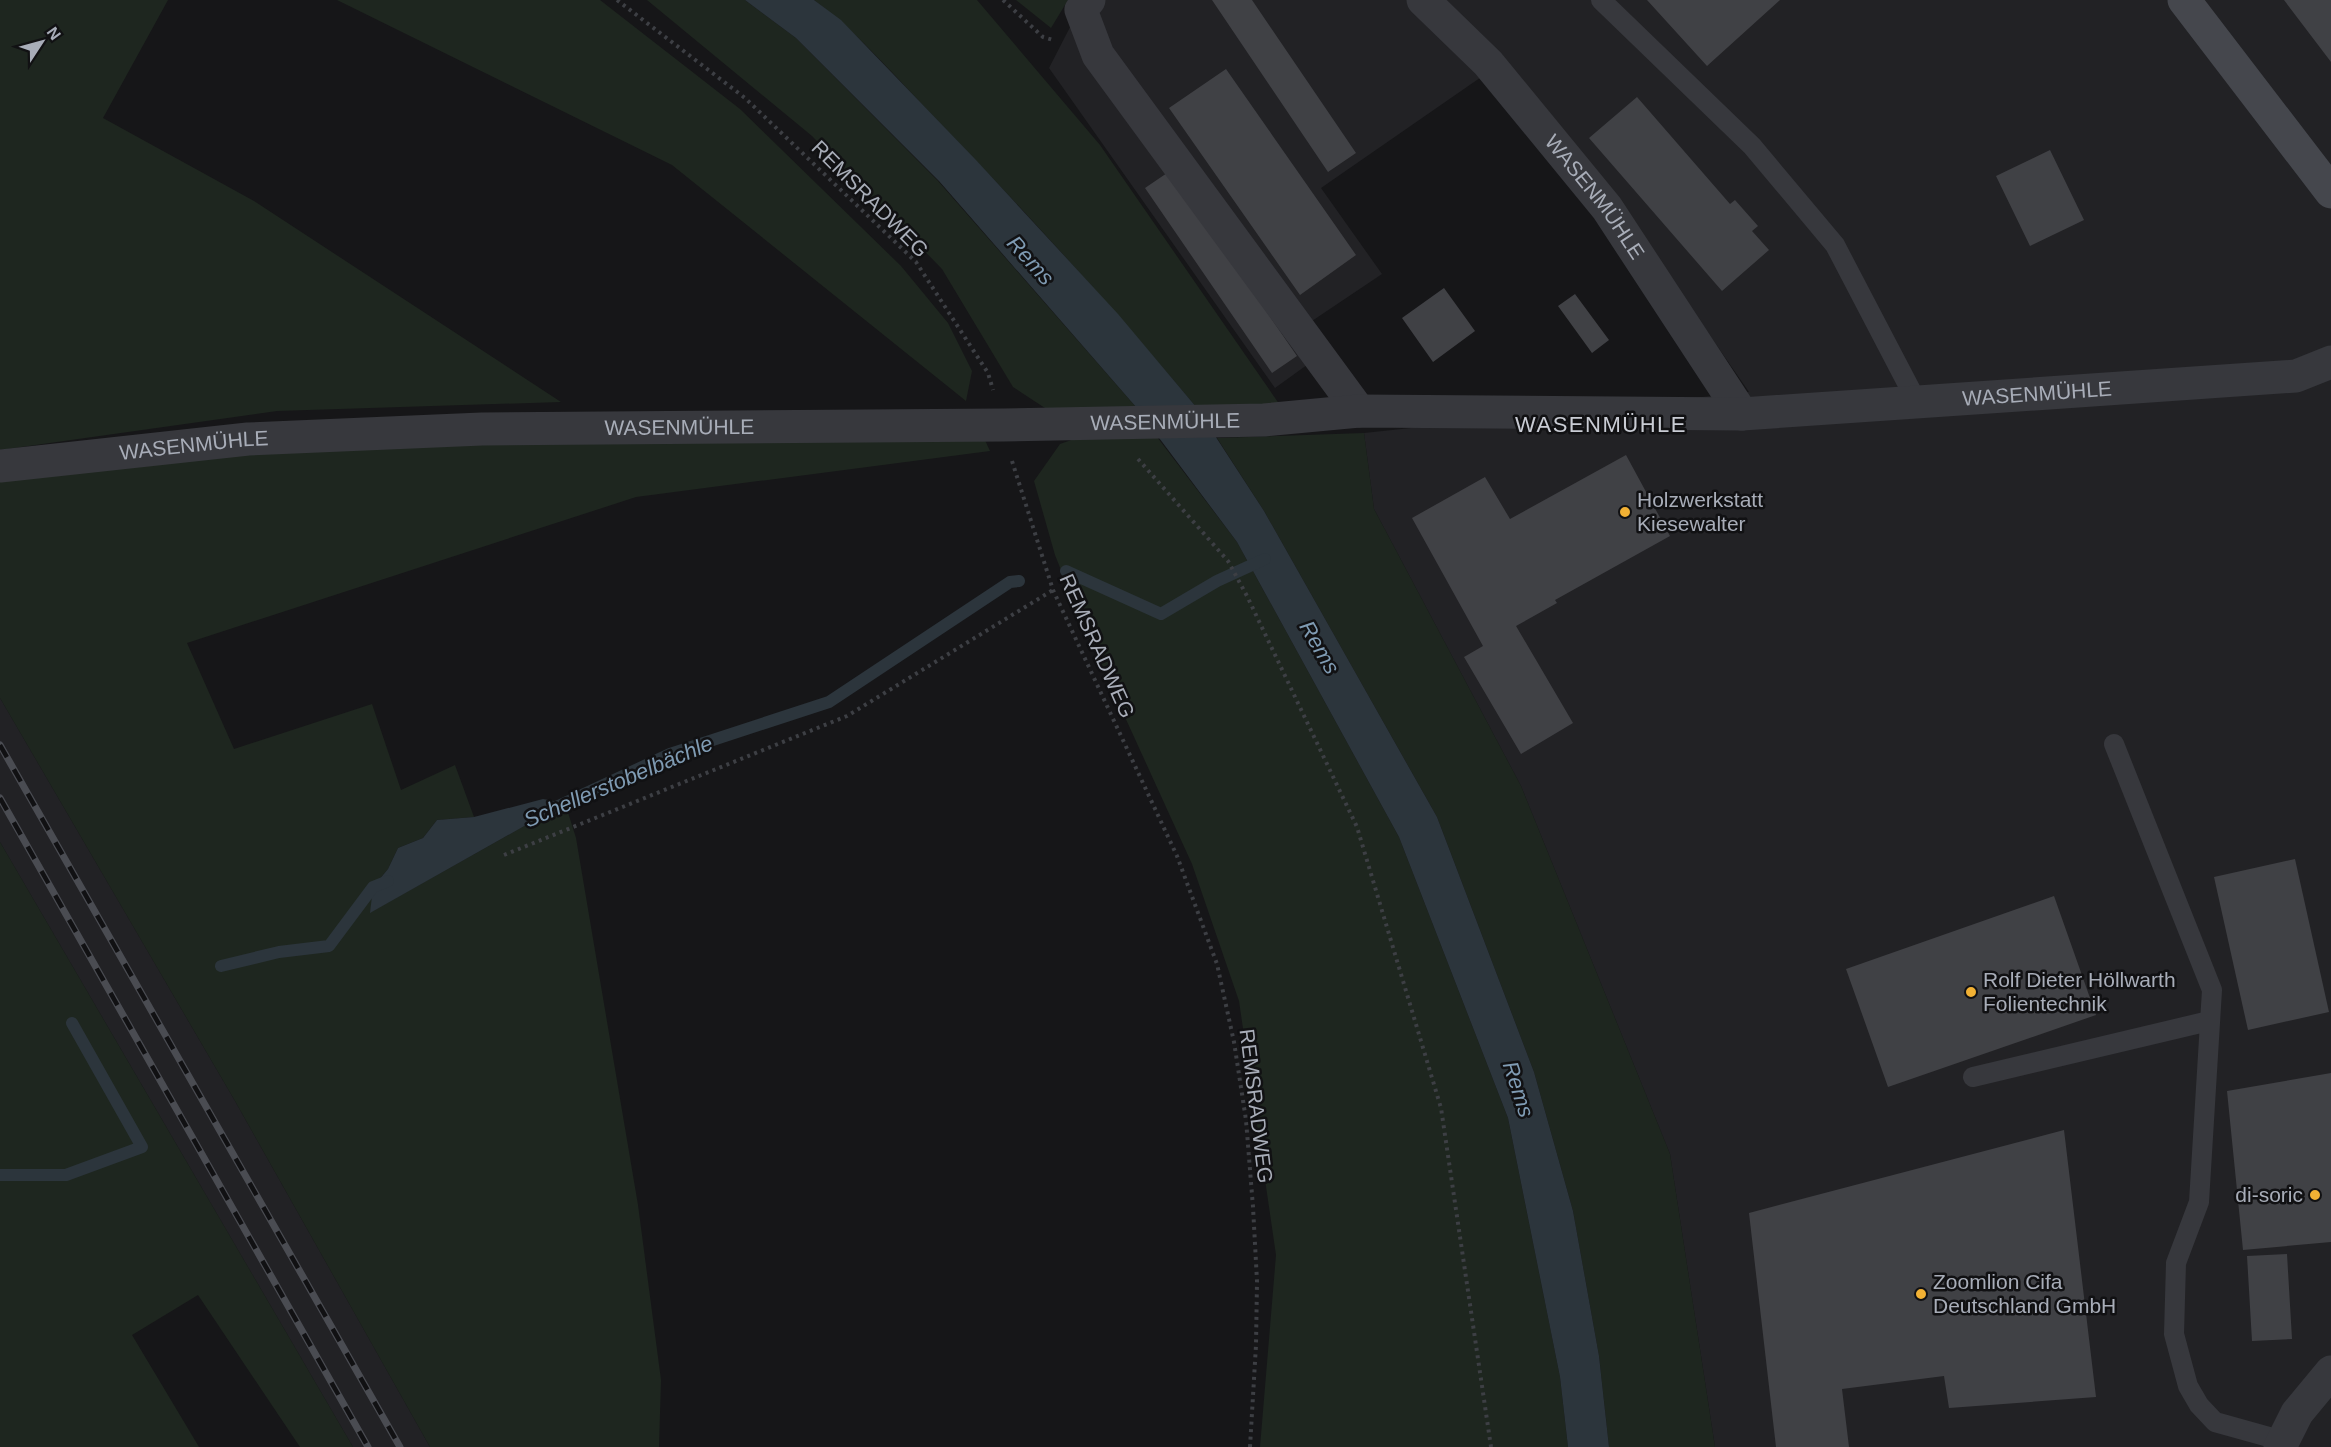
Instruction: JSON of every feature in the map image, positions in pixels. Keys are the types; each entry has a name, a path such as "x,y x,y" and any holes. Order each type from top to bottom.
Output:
{"street":[{"path":"1089,0 1081,10 1098,55 1359,411"},
{"name":"WASENMÜHLE","path":"1423,0 1488,63 1606,208 1742,414"},
{"path":"2184,0 2331,192"},
{"name":"WASENMÜHLE","path":"0,465 248,439 482,429 1003,425 1264,420 1359,411 1742,414 2296,376 2331,362"},
{"path":"2282,1444 2297,1413 2331,1371"}],"lane":[{"path":"1601,0 1752,146 1835,245 1917,402"},
{"path":"2114,744 2212,990 2199,1202 2176,1263 2174,1334 2188,1386 2199,1405 2215,1422 2282,1444"},
{"path":"1973,1077 2209,1021"}],"path":[{"name":"REMSRADWEG","path":"616,0 745,98 916,262 988,373 1010,454 1053,590 1177,856 1217,964 1234,1042 1246,1120 1253,1207 1257,1281 1250,1447"},
{"path":"1133,454 1228,561 1247,596 1357,827 1442,1108 1491,1447"},
{"path":"504,855 847,716 1053,590"}],"shaded area":[{"path":"0,0 168,0 103,118 254,201 561,402 277,411 0,450"},
{"path":"337,0 600,0 740,109 901,266 948,323 972,371 966,401 672,165"},
{"path":"647,0 745,0 796,38 938,181 1136,407 1051,412 1013,387 942,269 812,136"},
{"path":"814,0 977,0 1100,145 1282,408 1197,408 1007,193 864,44"},
{"path":"1016,0 1068,0 1051,28"},
{"path":"1084,0 2331,0 2331,1447 1715,1447 1670,1154 1521,786 1374,509 1364,433 1749,392 1623,210 1500,64 1321,188 1382,274 1306,325 1311,362 1275,388 1049,68"},
{"path":"1154,433 1237,542 1399,837 1508,1118 1560,1377 1568,1447 1260,1447 1276,1255 1239,1001 1192,864 1083,625 1055,555 1034,481 1060,444 1077,438"},
{"path":"1364,433 1374,509 1521,786 1670,1154 1715,1447 1609,1447 1599,1356 1573,1211 1534,1072 1437,817 1264,511 1217,438"},
{"path":"984,438 990,451 636,497 187,643 234,749 372,704 401,790 455,765 474,817 437,820 423,838 398,848 388,869 373,887 371,912 565,803 576,838 638,1205 661,1380 659,1447 430,1447 235,1101 0,698 0,481 244,450 602,439"},
{"path":"0,698 235,1101 430,1447 353,1447 0,842"},
{"path":"0,842 353,1447 300,1447 198,1295 132,1335 199,1447 0,1447"}],"water":[{"name":"Rems","path":"745,0 814,0 841,20 976,160 1118,314 1197,408 1264,511 1437,817 1534,1072 1573,1211 1599,1356 1609,1447 1568,1447 1560,1377 1508,1118 1399,837 1237,542 1136,407 939,181 796,38"},
{"path":"543,799 565,803 370,913 373,887 388,869 398,848 423,838 437,820 474,817"}],"building":[{"path":"1212,0 1252,0 1356,153 1328,172"},
{"path":"1647,0 1780,0 1707,66"},
{"path":"2284,0 2331,0 2331,62"},
{"path":"1226,69 1356,255 1300,295 1169,108"},
{"path":"1637,97 1730,204 1735,200 1758,226 1752,231 1769,250 1722,291 1589,138"},
{"path":"2050,150 2084,220 2030,246 1996,176"},
{"path":"1170,171 1297,356 1272,373 1145,188"},
{"path":"1444,288 1475,331 1433,362 1402,318"},
{"path":"1575,294 1609,340 1592,353 1558,306"},
{"path":"1626,455 1670,536 1555,600 1557,603 1516,626 1573,723 1521,754 1464,657 1483,646 1412,518 1485,477 1510,519"},
{"path":"2295,859 2329,1012 2248,1030 2214,877"},
{"name":"Rolf Dieter Höllwarth Folientechnik","path":"2054,896 2096,1015 1888,1087 1846,969"},
{"path":"2331,1073 2331,1242 2243,1250 2227,1091"},
{"name":"Zoomlion Cifa Deutschland GmbH","path":"2064,1130 2096,1397 1949,1408 1944,1376 1842,1389 1849,1447 1776,1447 1749,1213"},
{"path":"2287,1254 2292,1339 2252,1341 2247,1256"}],"waterway":[{"name":"Schellerstobelbächle","path":"1066,571 1161,614 1217,581 1265,559"},
{"name":"Schellerstobelbächle","path":"550,810 670,754 829,702 1010,582 1019,581"},
{"name":"Schellerstobelbächle","path":"221,966 279,952 329,946 373,887 388,881"},
{"name":"Schellerstobelbächle","path":"0,1175 66,1175 142,1147 72,1023"}],"railway":[{"path":"0,745 400,1447"},
{"path":"0,798 368,1447"}],"place":[{"name":"Holzwerkstatt Kiesewalter","path":"1625,512"},
{"name":"Rolf Dieter Höllwarth Folientechnik","path":"1971,992"},
{"name":"di-soric","path":"2315,1195"},
{"name":"Zoomlion Cifa Deutschland GmbH","path":"1921,1294"}],"district":[{"name":"WASENMÜHLE","path":"1601,424"}]}
